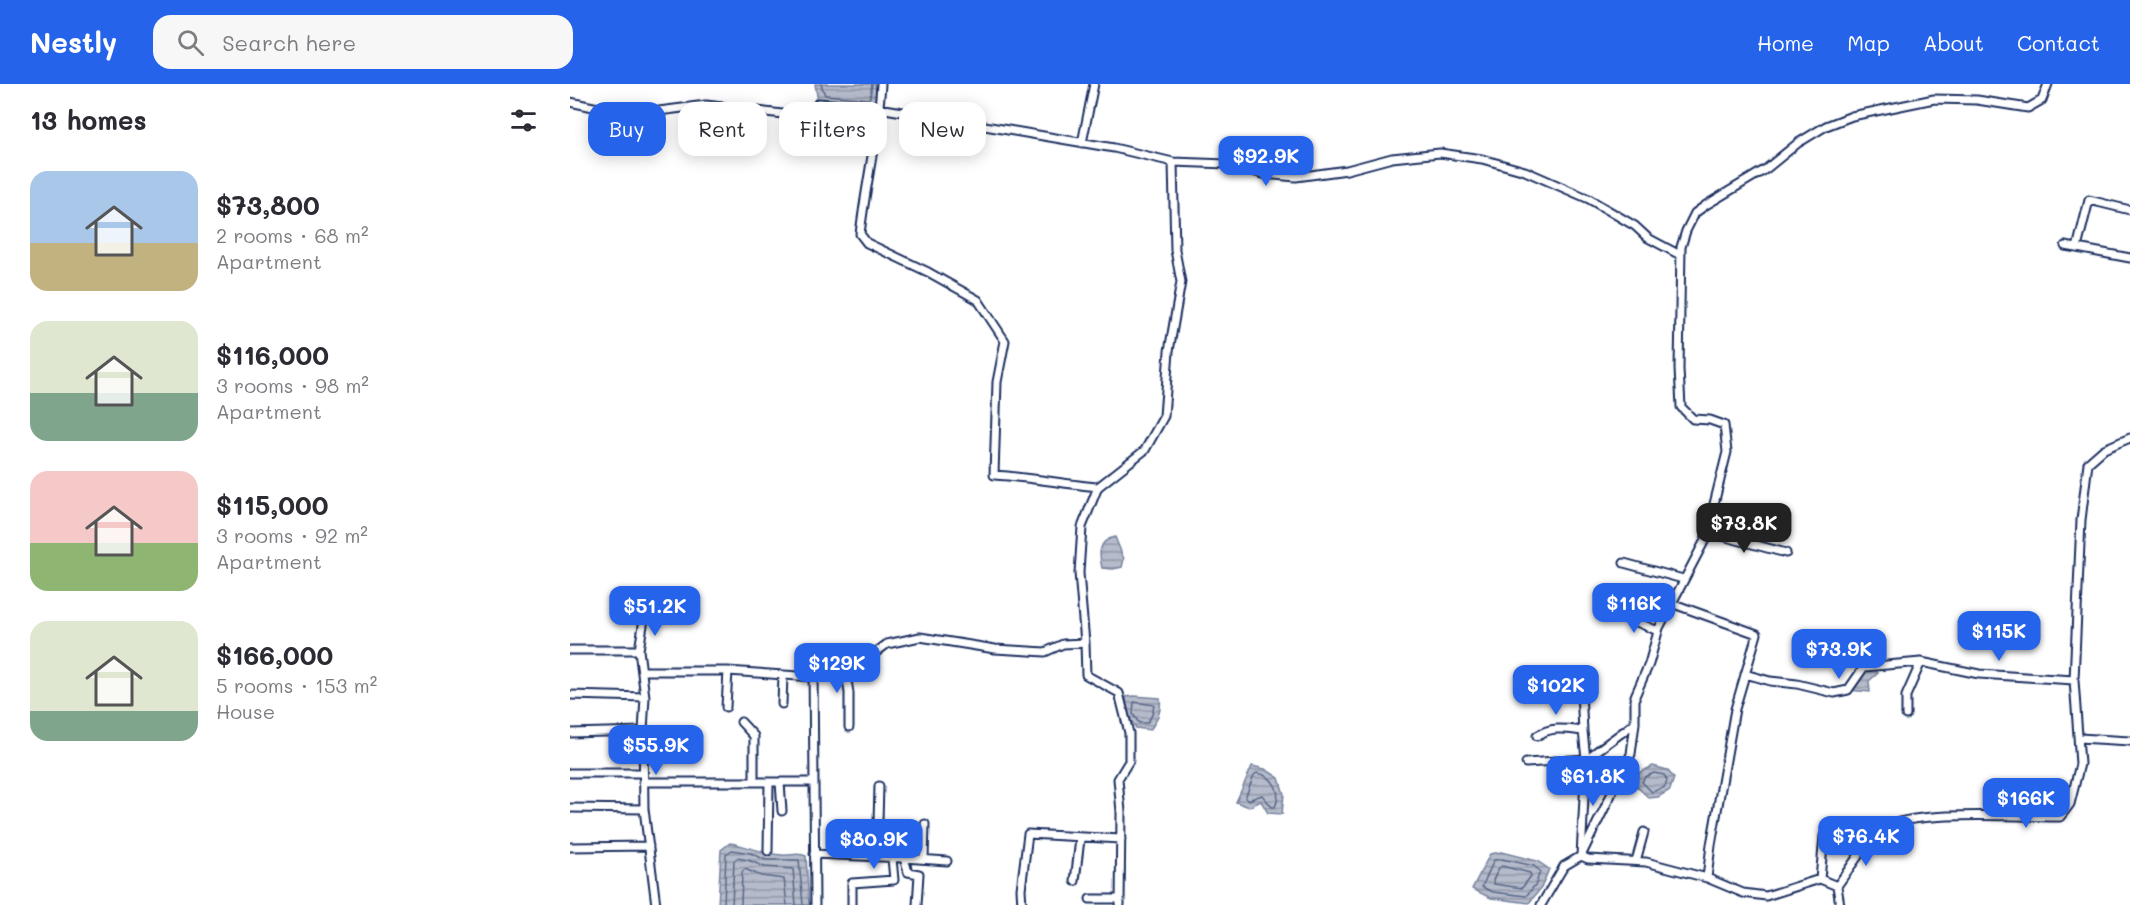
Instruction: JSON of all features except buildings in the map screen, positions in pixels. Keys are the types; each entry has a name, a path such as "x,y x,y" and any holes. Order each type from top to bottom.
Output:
{"street":[{"path":"880,102 881,84"},
{"path":"1082,143 1094,84"},
{"path":"1541,905 1564,866 1581,856 1625,770 1631,754 1635,723 1635,696 1649,664 1658,631 1705,540 1727,452 1724,424 1693,419 1681,406 1680,255 1686,231 1695,213 1766,170 1798,143 1826,126 1852,116 1934,99 1977,100 2028,108 2042,100 2048,84"},
{"path":"570,102 643,113 706,105 779,114"},
{"path":"887,109 1082,143 1173,162 1227,164 1263,174 1296,177 1347,170 1392,158 1440,153 1482,159 1525,171 1589,199 1635,226 1648,238 1680,255"},
{"path":"872,156 860,234 867,243 928,272 978,300 1005,341 997,382 994,475 1023,476 1066,485 1098,488"},
{"path":"1090,899 1120,902 1121,812 1118,779 1129,761 1129,733 1119,693 1086,675 1079,573 1082,527 1098,488 1145,450 1164,416 1169,351 1181,282 1175,250 1173,162"},
{"path":"2077,248 2089,200 2130,210"},
{"path":"2065,246 2130,258"},
{"path":"1840,905 1837,886 1870,842 1884,828 1904,821 1937,816 2060,818 2070,804 2080,764 2074,680 2081,520 2088,463 2104,449 2130,438"},
{"path":"1707,532 1786,552"},
{"path":"1624,563 1683,579"},
{"path":"1671,603 1757,634 1735,709 1707,878"},
{"path":"1620,615 1658,631"},
{"path":"644,619 639,650 645,697 644,808 656,905"},
{"path":"815,905 813,665 867,659 887,644 920,637 995,649 1045,652 1063,644 1085,643"},
{"path":"570,650 639,650"},
{"path":"844,660 849,693 849,727"},
{"path":"1745,674 1834,693 1848,690 1864,667 1921,662 1980,674 2074,680"},
{"path":"1906,714 1906,696 1921,662"},
{"path":"643,672 728,672 813,677"},
{"path":"726,706 728,672"},
{"path":"782,704 783,675"},
{"path":"1581,691 1586,759 1581,856"},
{"path":"570,695 645,697"},
{"path":"741,722 754,736 754,782"},
{"path":"1526,763 1586,759 1635,723"},
{"path":"1537,736 1545,730 1583,731"},
{"path":"570,732 643,731"},
{"path":"2079,738 2130,741"},
{"path":"570,773 643,773"},
{"path":"644,782 813,782"},
{"path":"768,851 769,782"},
{"path":"780,782 782,811"},
{"path":"877,857 879,786"},
{"path":"570,808 644,808"},
{"path":"924,859 925,824"},
{"path":"1636,861 1644,832"},
{"path":"1022,905 1021,889 1028,834 1121,839"},
{"path":"1820,879 1824,836"},
{"path":"1075,881 1080,839"},
{"path":"570,847 649,846"},
{"path":"814,854 947,861"},
{"path":"1581,856 1588,859 1636,861 1671,868 1707,878 1743,893 1766,896 1820,879 1837,886"},
{"path":"852,905 852,883 894,880 892,858"},
{"path":"904,858 908,872 919,874 917,905"},
{"path":"1766,896 1766,905"}],"water":[{"path":"815,84 878,84 875,102 818,101"},
{"path":"1115,537 1124,559 1122,567 1102,568 1100,553 1102,545"},
{"path":"1872,664 1878,673 1869,681 1870,692 1848,690 1849,684"},
{"path":"1126,697 1160,698 1158,715 1150,730 1136,728 1128,716"},
{"path":"1252,766 1265,769 1279,778 1284,794 1282,814 1268,813 1261,801 1249,807 1236,802"},
{"path":"1653,766 1667,770 1674,778 1670,790 1658,797 1649,798 1634,784 1640,772"},
{"path":"730,843 762,852 806,856 809,905 718,905 721,850"},
{"path":"1501,852 1537,861 1549,869 1541,888 1529,903 1491,898 1472,889 1490,854"}]}
